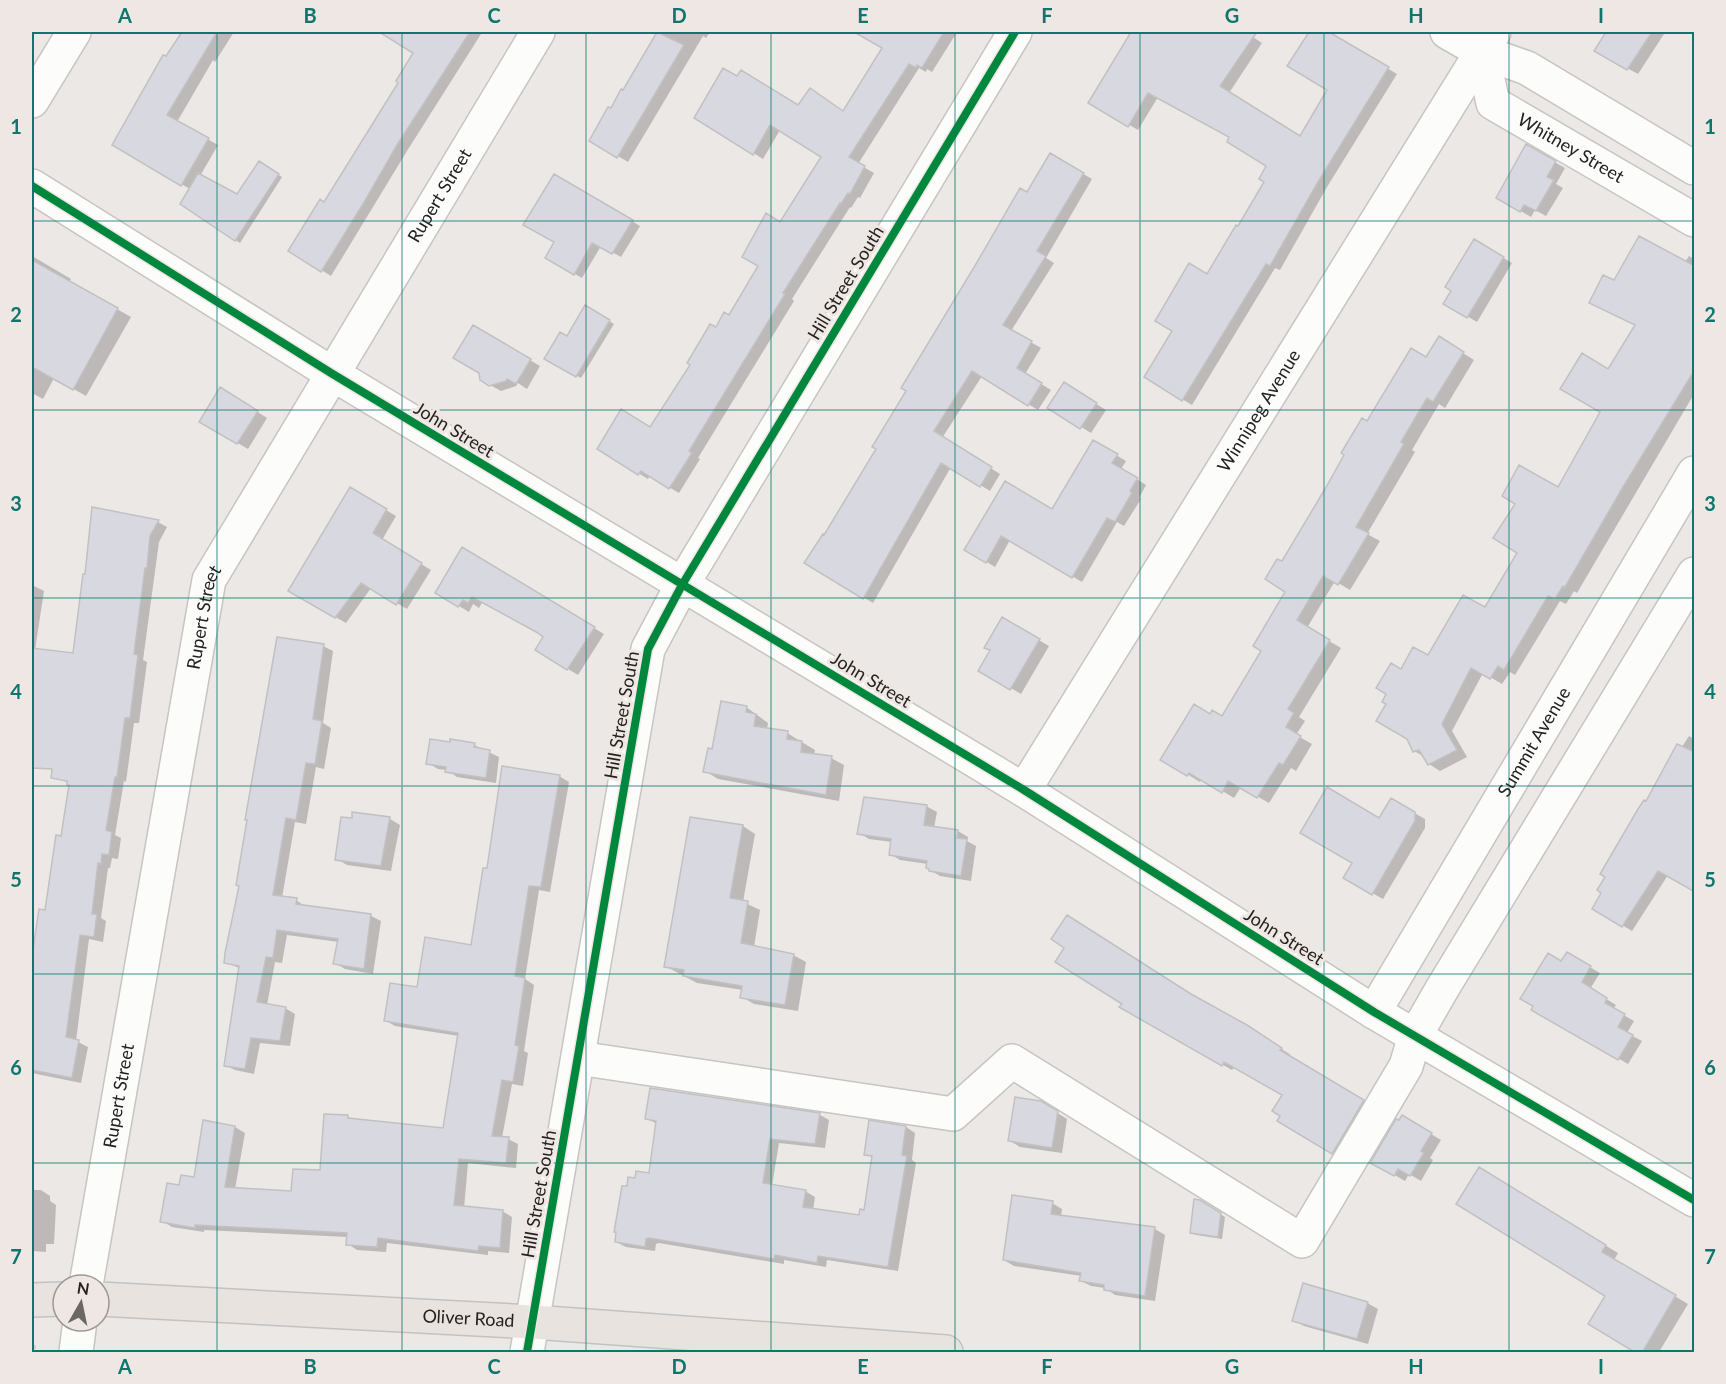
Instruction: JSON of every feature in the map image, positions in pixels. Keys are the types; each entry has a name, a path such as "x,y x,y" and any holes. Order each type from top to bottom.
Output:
{"main road":[{"path":"32,1300 51,1299"},
{"name":"Oliver Road","path":"111,1300 530,1337 932,1352"}],"street":[{"path":"32,101 74,32"},
{"name":"Rupert Street","path":"88,1273 209,580 538,32"},
{"name":"Hill Street South","path":"530,1337 648,649 682,585 1015,32"},
{"path":"1447,32 1488,42 1527,68 1695,168"},
{"name":"Whitney Street","path":"1488,42 1493,103 1695,220"},
{"name":"Winnipeg Avenue","path":"1024,790 1488,42"},
{"name":"John Street","path":"32,186 331,374 1024,790 1374,1012 1695,1200"},
{"name":"Summit Avenue","path":"1374,1012 1695,473"},
{"path":"578,1058 953,1114 1012,1061 1302,1241 1406,1066 1415,1036 1695,574"},
{"path":"76,1353 78,1333"}],"building":[{"path":"182,32 217,32 167,115 209,138 181,186 112,145 163,55 166,56"},
{"path":"379,32 470,32 397,145 321,272 288,251 320,199 324,202 398,83 396,81 413,53"},
{"path":"657,32 684,45 617,158 589,141 608,107 611,108 621,89 623,90"},
{"path":"854,32 944,32 922,68 909,64 849,157 865,166 850,194 848,193 840,203 783,293 785,294 689,451 692,453 669,489 641,471 638,475 597,449 621,409 650,427 690,365 687,363 710,324 716,327 724,312 729,315 758,266 742,257 766,213 780,222 821,157 770,125 753,155 694,118 723,68 737,76 741,70 798,105 810,88 843,111 882,48"},
{"path":"1131,32 1257,32 1220,86 1300,136 1327,90 1287,66 1309,32 1329,32 1389,67 1318,182 1270,266 1266,264 1182,401 1144,377 1172,331 1155,321 1189,263 1207,274 1264,182 1259,179 1266,166 1227,142 1229,137 1148,93 1128,127 1088,103"},
{"path":"1606,32 1652,32 1627,70 1594,51"},
{"path":"1526,144 1556,161 1547,177 1554,180 1536,211 1524,205 1520,212 1496,198"},
{"path":"1050,153 1084,173 1037,251 1046,256 1003,325 1032,341 1017,368 1042,383 1028,406 972,371 934,431 992,467 980,487 941,463 863,599 804,563 824,535 876,449 872,447 906,391 901,388 1020,188 1027,192"},
{"path":"259,161 279,174 235,241 180,204 198,173 237,194"},
{"path":"554,174 633,220 612,254 592,243 574,275 545,258 554,242 523,225"},
{"path":"1639,236 1695,266 1694,371 1565,587 1563,586 1555,599 1548,596 1504,670 1498,666 1490,679 1471,668 1442,724 1457,750 1428,765 1419,750 1413,752 1407,739 1376,721 1386,704 1382,702 1386,694 1376,688 1391,663 1401,669 1413,647 1428,655 1463,595 1485,607 1517,553 1493,538 1515,504 1502,496 1519,465 1558,487 1600,412 1560,389 1582,353 1608,369 1635,325 1589,303 1603,275 1614,280"},
{"path":"1474,239 1504,257 1467,318 1443,304 1451,291 1445,287"},
{"path":"32,260 118,308 73,390 32,367"},
{"path":"585,305 610,320 576,377 544,359 560,332 567,336"},
{"path":"473,325 531,359 516,384 507,379 489,386 480,380 479,373 453,358"},
{"path":"1439,336 1464,352 1433,402 1427,398 1401,442 1404,444 1356,527 1369,533 1338,585 1323,576 1297,620 1330,640 1288,709 1294,713 1286,727 1301,736 1283,765 1279,763 1257,798 1228,781 1222,793 1189,773 1187,776 1160,760 1194,704 1210,714 1212,710 1222,716 1261,651 1253,646 1285,592 1265,579 1277,559 1282,561 1325,489 1344,455 1341,453 1362,418 1367,421 1411,348 1426,357"},
{"path":"1064,382 1097,403 1080,429 1047,408"},
{"path":"220,387 258,411 237,444 199,422"},
{"path":"1093,440 1118,454 1112,463 1138,478 1115,522 1107,518 1072,578 1001,536 986,563 964,550 1005,481 1052,509"},
{"path":"350,487 387,509 373,533 422,563 396,605 361,583 335,618 288,591"},
{"path":"92,507 159,520 150,536 147,568 145,568 134,654 138,655 130,718 125,718 117,777 115,777 106,830 112,832 109,855 102,854 101,864 98,863 92,914 97,914 94,937 80,935 66,1037 79,1040 72,1078 32,1070 32,956 39,909 45,910 56,835 61,836 69,785 67,781 51,778 52,769 32,768 32,648 73,653"},
{"path":"462,547 595,627 567,670 535,650 543,637 538,633 472,597 468,603 463,600 458,607 435,593"},
{"path":"1002,617 1040,639 1010,690 978,671 990,650 984,648"},
{"path":"277,637 324,644 313,719 322,721 315,764 306,763 296,820 286,818 273,895 297,898 296,904 371,914 364,969 333,964 338,939 277,930 273,958 266,957 257,1002 286,1007 280,1041 251,1038 245,1069 224,1066 239,966 224,963 239,886 236,885 247,820 245,820"},
{"path":"721,701 747,706 746,712 756,714 754,726 788,731 787,739 802,741 801,752 832,756 826,795 703,772 708,748 712,749"},
{"path":"430,739 475,743 474,747 490,750 486,778 445,772 446,767 426,764"},
{"path":"1677,744 1695,752 1695,892 1658,871 1622,927 1592,909 1601,893 1597,890 1605,877 1600,874 1638,809 1644,800 1646,801"},
{"path":"502,766 560,775 541,887 529,886 515,976 525,978 515,1045 519,1046 513,1082 502,1080 492,1136 509,1137 506,1163 459,1159 454,1205 503,1210 500,1248 479,1246 478,1251 378,1238 377,1247 346,1245 347,1233 195,1225 195,1228 160,1222 167,1183 179,1185 181,1175 194,1177 203,1120 235,1126 225,1187 291,1191 293,1169 320,1170 324,1114 348,1115 348,1118 443,1128 458,1033 384,1021 390,983 417,987 425,937 471,945 483,868 487,868"},
{"path":"1327,787 1379,818 1391,798 1415,812 1415,821 1372,895 1343,878 1352,863 1300,833"},
{"path":"864,797 927,805 924,825 958,830 957,838 967,839 961,876 929,871 926,868 927,861 889,855 891,839 857,834"},
{"path":"352,812 390,817 381,866 335,860 341,817 352,818"},
{"path":"690,817 743,825 730,898 748,901 741,943 794,954 785,1005 740,998 742,986 683,976 684,970 664,967"},
{"path":"1067,915 1191,994 1247,1025 1282,1048 1280,1050 1364,1100 1332,1154 1277,1121 1280,1116 1272,1111 1282,1095 1224,1062 1222,1066 1119,1007 1122,1004 1055,962 1064,948 1051,939"},
{"path":"1567,952 1591,966 1582,982 1607,998 1605,1003 1625,1014 1618,1027 1633,1035 1618,1060 1531,1010 1533,1006 1520,999 1548,953 1561,961"},
{"path":"650,1088 820,1113 815,1144 770,1139 763,1183 806,1190 803,1207 859,1215 860,1209 864,1210 872,1156 864,1155 869,1120 906,1126 902,1155 907,1156 888,1267 818,1256 817,1263 775,1255 774,1259 649,1238 646,1239 645,1247 615,1242 616,1232 614,1232 622,1186 627,1186 628,1177 635,1178 636,1171 649,1173 656,1121 645,1119"},
{"path":"1015,1097 1041,1101 1058,1111 1052,1148 1008,1141"},
{"path":"1402,1115 1432,1133 1421,1151 1424,1153 1410,1176 1398,1169 1394,1176 1370,1163 1396,1119 1399,1120"},
{"path":"1479,1167 1606,1245 1602,1252 1676,1295 1642,1353 1636,1353 1588,1324 1605,1296 1456,1204"},
{"path":"1012,1195 1053,1201 1051,1214 1155,1227 1145,1296 1104,1290 1104,1285 1079,1281 1081,1273 1003,1260"},
{"path":"1194,1199 1200,1200 1221,1213 1218,1237 1190,1233"},
{"path":"1303,1283 1368,1302 1357,1339 1292,1321"}],"cycle path":[{"path":"527,1352 648,649 682,585 1015,32"},
{"path":"32,186 331,373 1024,790 1374,1012 1694,1200"}]}
